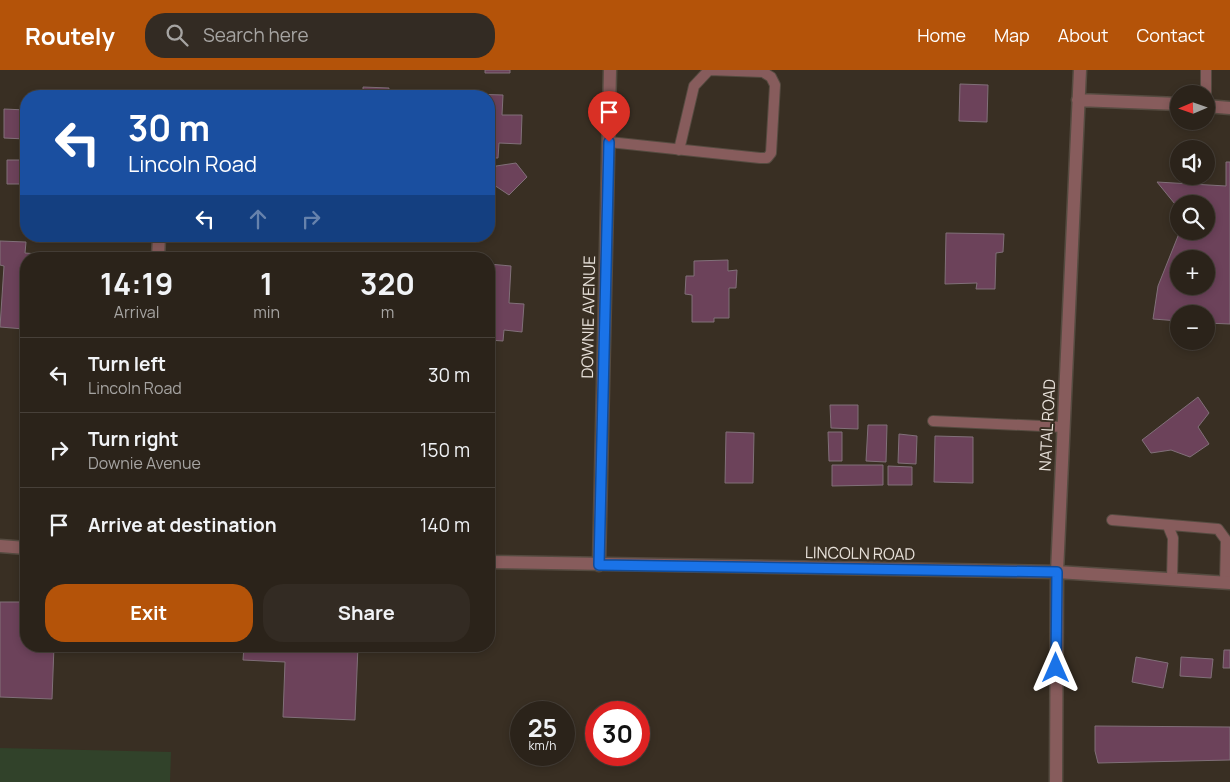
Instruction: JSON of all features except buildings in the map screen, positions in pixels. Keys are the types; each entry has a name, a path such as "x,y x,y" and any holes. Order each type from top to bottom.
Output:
{"street":[{"name":"DOWNIE AVENUE","path":"599,565 610,70"},
{"name":"NATAL ROAD","path":"1056,782 1057,572 1080,70"},
{"path":"1078,100 1170,104"},
{"path":"1215,107 1230,108"},
{"path":"0,546 20,548"},
{"name":"LINCOLN ROAD","path":"495,562 1057,572 1228,582"}],"lane":[{"path":"609,142 679,150 767,158 771,153 775,85 771,77 763,72 709,70 694,86 679,150"},
{"path":"1206,70 1206,85"},
{"path":"932,421 1063,427"},
{"path":"1112,520 1218,529 1226,540 1228,582"},
{"path":"1168,526 1173,538 1172,580"}],"green space":[{"path":"0,748 171,752 170,782 0,782"}],"route":[{"path":"609,142 599,565 1057,572 1056,668"}]}
